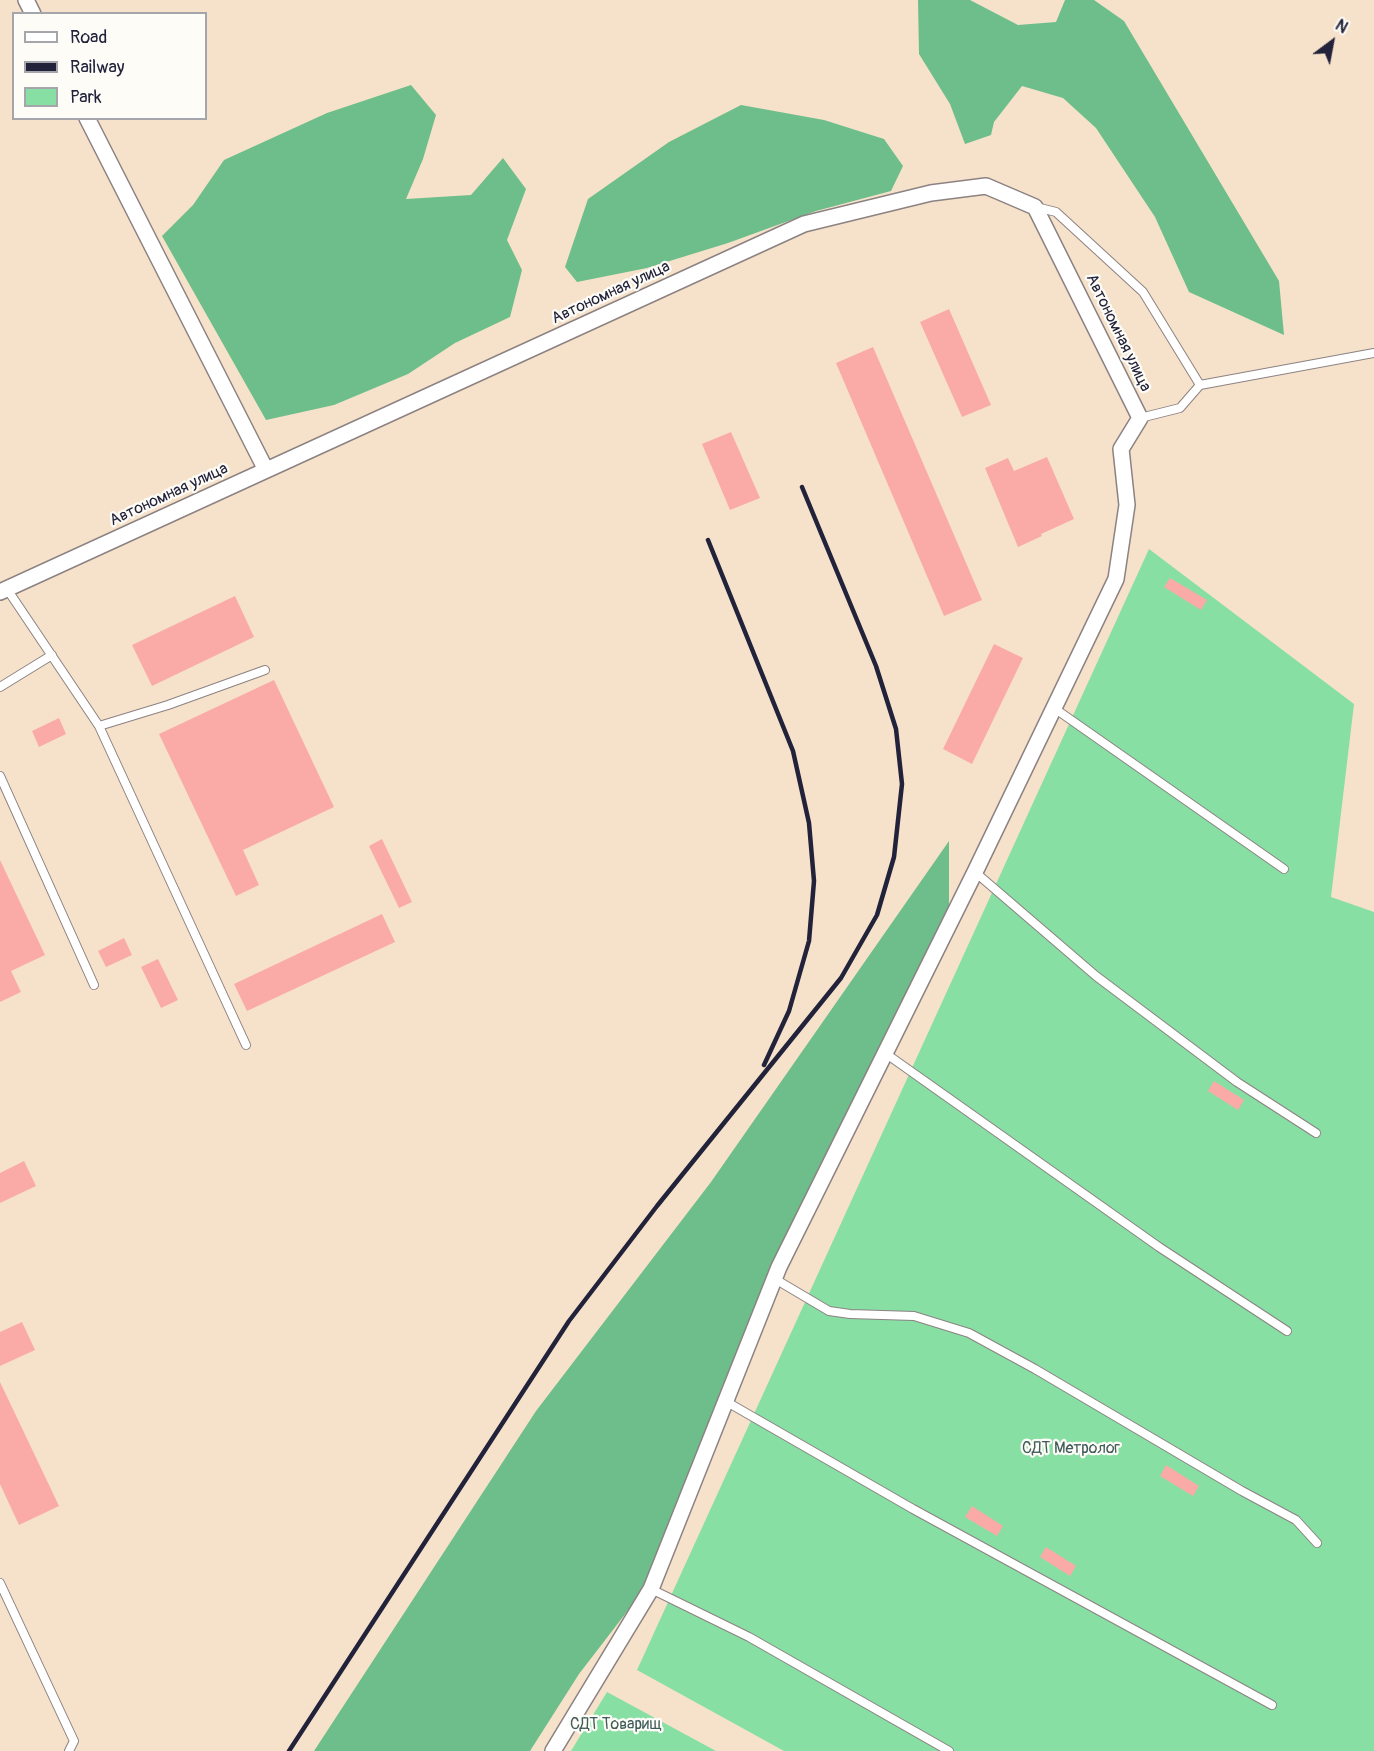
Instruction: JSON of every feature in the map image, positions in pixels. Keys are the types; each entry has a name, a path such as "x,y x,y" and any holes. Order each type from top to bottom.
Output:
{"street":[{"path":"88,120 266,471"},
{"name":"Автономная улица","path":"3,591 804,224 931,193 986,186 1035,207 1140,418"},
{"path":"556,1750 651,1589 775,1279 1116,579 1127,505 1121,449 1140,418"}],"lane":[{"path":"1035,207 1056,212 1143,292 1200,385"},
{"path":"1140,418 1180,408 1200,385 1374,352"},
{"path":"3,591 52,655 99,726 246,1045"},
{"path":"0,687 52,655"},
{"path":"99,726 168,705 265,670"},
{"path":"1054,708 1284,869"},
{"path":"0,776 94,985"},
{"path":"975,872 1096,976 1237,1082 1316,1134"},
{"path":"885,1053 1159,1246 1287,1331"},
{"path":"775,1279 829,1311 914,1316 969,1333 1296,1520 1317,1543"},
{"path":"727,1402 913,1509 1272,1705"},
{"path":"0,1583 74,1741 69,1751"},
{"path":"651,1589 749,1637 949,1751"}],"green space":[{"path":"918,0 970,0 1018,25 1056,22 1065,0 1094,0 1124,21 1279,281 1284,335 1189,292 1155,217 1096,128 1063,98 1022,86 994,122 991,135 965,144 950,104 919,54"},
{"path":"411,85 436,115 423,159 406,199 471,195 503,158 526,189 507,240 522,270 510,317 455,343 408,374 334,405 266,420 162,236 193,205 224,160 327,113"},
{"path":"741,105 824,120 884,139 903,166 891,191 816,211 728,243 647,268 577,282 565,267 588,199 669,142"},
{"name":"СДТ Метролог","path":"1149,549 1354,704 1331,897 1374,912 1374,1751 784,1751 637,1670"},
{"path":"949,841 949,906 773,1261 649,1583 579,1674 530,1751 314,1751 536,1411 711,1182"},
{"name":"СДТ Товарищ","path":"607,1692 716,1751 571,1751"}],"building":[{"path":"949,309 991,405 962,417 920,322"},
{"path":"873,347 982,600 944,616 836,363"},
{"path":"731,432 760,498 730,510 702,444"},
{"path":"1047,457 1074,519 1018,547 985,468 1008,458 1014,471"},
{"path":"1170,578 1207,600 1201,610 1164,587"},
{"path":"235,596 254,637 152,686 132,645"},
{"path":"994,644 1023,658 972,764 943,749"},
{"path":"274,680 334,807 243,850 259,885 236,896 159,734"},
{"path":"59,718 66,734 39,747 32,731"},
{"path":"382,839 412,902 399,908 369,846"},
{"path":"0,860 45,955 11,971 21,992 0,1002"},
{"path":"382,914 395,942 247,1011 234,984"},
{"path":"124,938 132,955 106,967 98,951"},
{"path":"158,959 178,1000 161,1008 141,967"},
{"path":"1214,1081 1244,1100 1238,1110 1208,1091"},
{"path":"24,1161 36,1186 0,1203 0,1173"},
{"path":"22,1322 35,1350 0,1366 0,1332"},
{"path":"0,1382 59,1506 19,1525 0,1484"},
{"path":"1166,1465 1199,1486 1193,1496 1160,1476"},
{"path":"972,1506 1003,1526 997,1536 965,1517"},
{"path":"1046,1547 1076,1566 1070,1576 1040,1557"}],"railway":[{"path":"289,1751 569,1321 657,1206 841,978 877,915 894,857 902,784 896,729 876,666 802,487"},
{"path":"708,540 793,751 809,823 814,881 809,941 789,1011 764,1065"}]}
